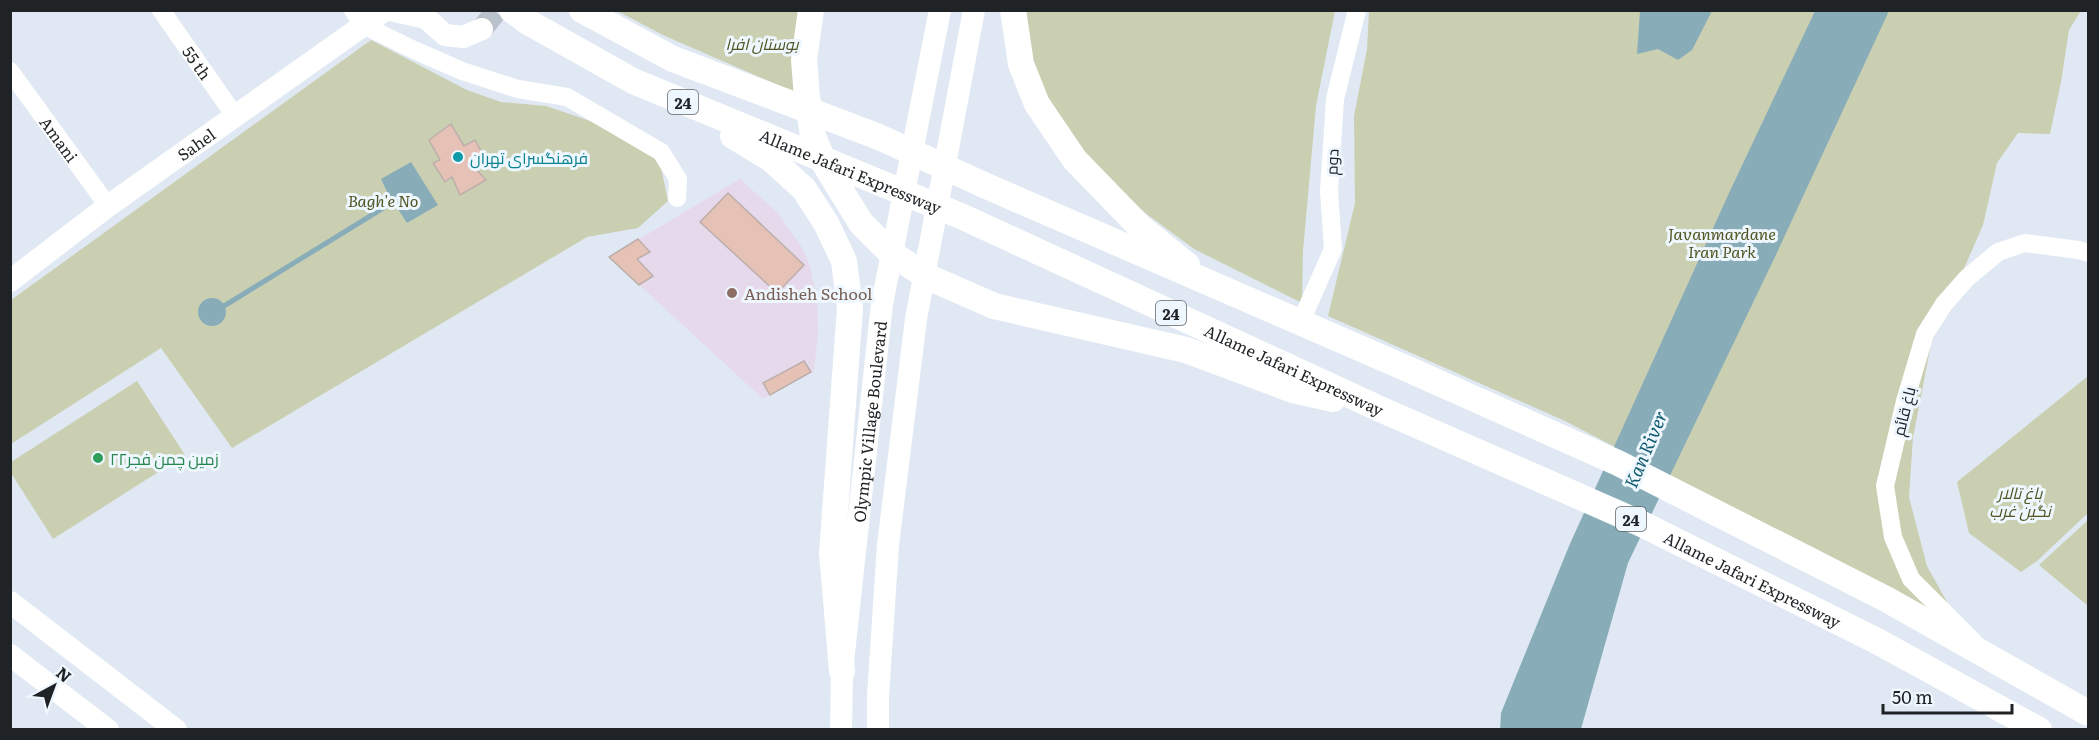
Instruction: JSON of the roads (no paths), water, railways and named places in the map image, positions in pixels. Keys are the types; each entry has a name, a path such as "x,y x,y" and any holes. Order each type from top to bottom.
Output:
{"highway":[{"name":"Allame Jafari Expressway","path":"512,10 528,22 633,81 963,217 1380,409 1642,524 1877,641 2039,729"},
{"name":"24","path":"582,10 673,59 879,137 1618,463 1886,599 2088,713"},
{"path":"811,10 804,60 813,136 824,163 861,223 892,254 928,277 994,306 1186,350 1293,390 1380,409"},
{"path":"1013,10 1021,64 1037,104 1075,160 1142,228 1215,287"},
{"path":"633,81 771,159 804,189 826,223 844,261 850,308 832,553 842,671"}],"main road":[{"name":"Sahel","path":"10,281 108,206 235,116 358,18 385,10"},
{"path":"390,10 426,18 445,35 463,37 482,29"},
{"name":"Olympic Village Boulevard","path":"841,729 842,671 882,304 940,10"},
{"name":"Olympic Village Boulevard","path":"878,729 888,545 916,319 974,10"},
{"path":"10,602 176,729"},
{"path":"10,655 108,729"}],"street":[{"name":"55 th","path":"161,10 235,116"},
{"name":"دوم","path":"1306,310 1333,249 1329,191 1335,99 1357,10"},
{"path":"358,18 462,71 518,88 567,97 662,152 678,179 677,198"},
{"name":"Amani","path":"10,71 108,206"},
{"name":"باغ قائم","path":"1988,656 1911,579 1893,537 1885,486 1905,401 1925,334 1944,304 1967,278 1998,252 2025,243 2078,249 2088,253"}],"water":[{"path":"1640,10 1712,11 1692,50 1678,60 1658,49 1637,54"},
{"name":"Kan River","path":"1815,11 1889,11 1774,259 1628,563 1581,729 1500,730 1501,713 1569,546 1729,193"},
{"path":"411,162 438,205 407,223 381,179"},
{"path":"212,298 222,302 226,312 222,322 212,326 202,322 198,312 202,302"}],"waterway":[{"path":"224,306 393,202"}],"tunnel":[{"path":"482,29 497,10"}],"place":[{"name":"فرهنگسرای تهران","path":"458,157"},
{"name":"Andisheh School","path":"732,293"},
{"name":"زمین چمن فجر۲۲","path":"98,458"}],"park label":[{"name":"بوستان افرا","path":"762,43"},
{"name":"Bagh'e No","path":"383,200"},
{"name":"Javanmardane Iran Park","path":"1722,242"},
{"name":"باغ تالار نگین غرب","path":"2020,501"}]}
